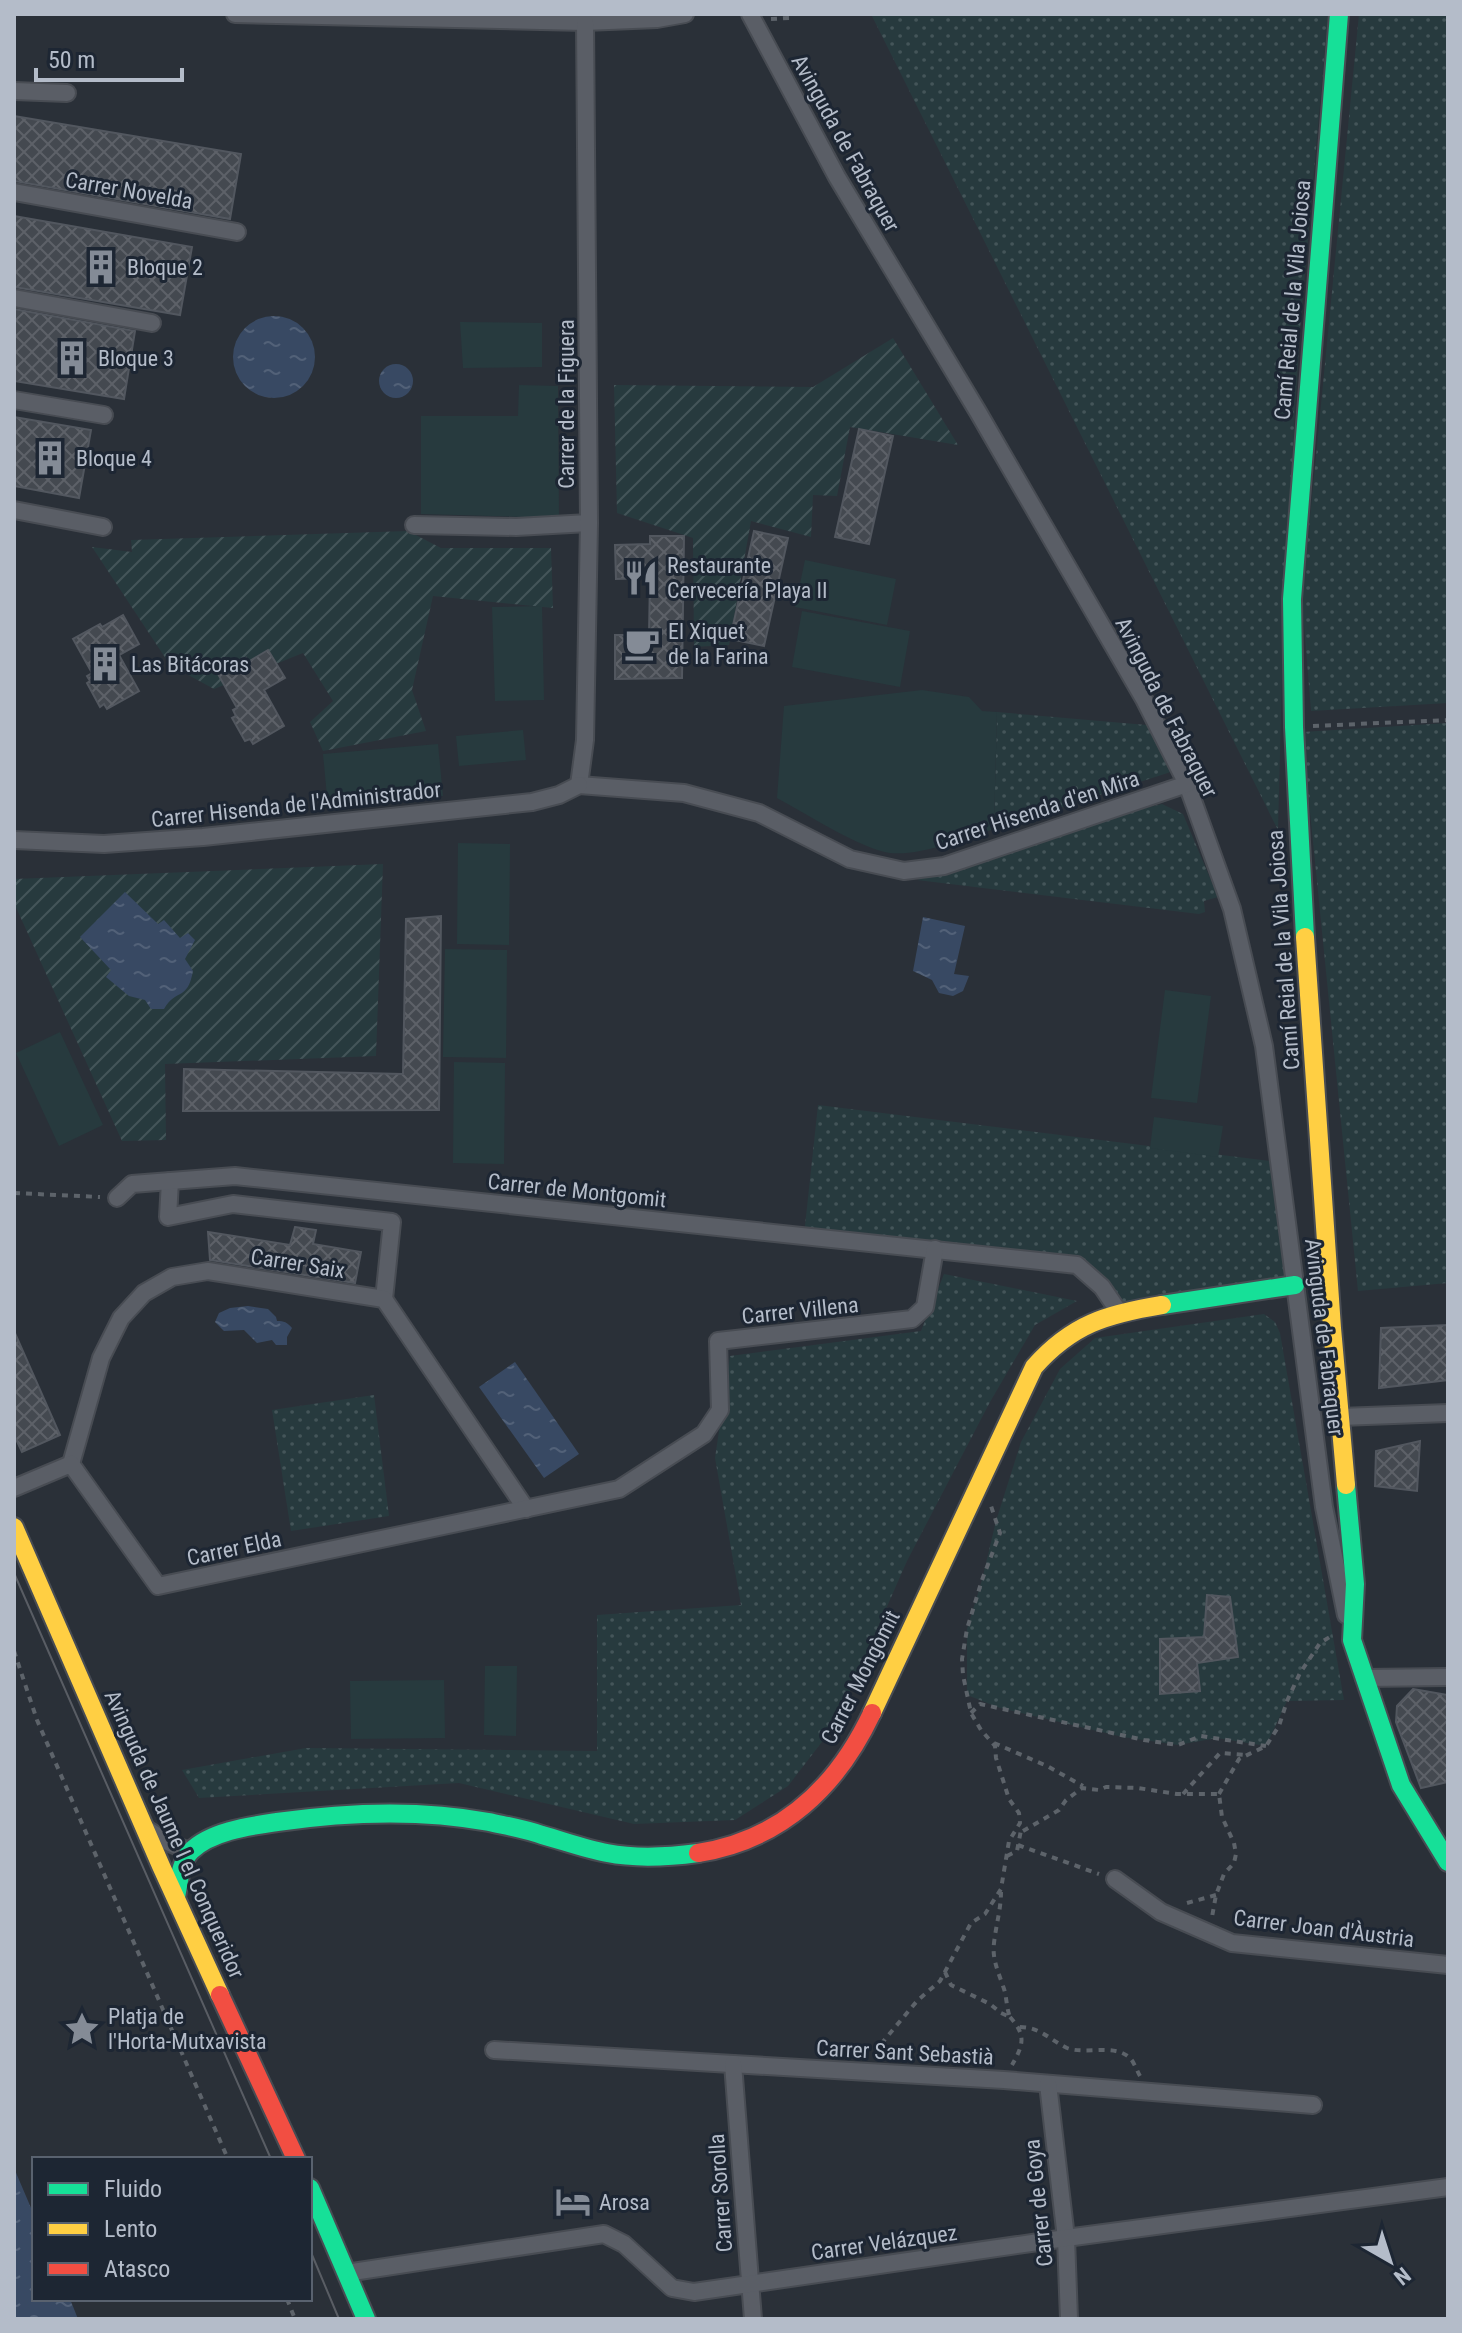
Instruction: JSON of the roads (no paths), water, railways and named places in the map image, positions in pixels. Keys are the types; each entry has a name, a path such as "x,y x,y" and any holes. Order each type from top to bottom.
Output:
{"street":[{"path":"235,14 585,22 657,19 685,14"},
{"name":"Avinguda de Fabraquer","path":"750,14 837,177 978,412 1144,699 1187,784 1232,909 1264,1046 1324,1507 1350,1632"},
{"name":"Camí Reial de la Vila Joiosa","path":"1339,14 1292,599 1300,867 1332,1328 1355,1584 1350,1632 1401,1785 1448,1862"},
{"name":"Carrer de la Figuera","path":"579,785 585,740 589,523 585,22"},
{"path":"14,91 67,93"},
{"name":"Carrer Novelda","path":"14,192 237,232"},
{"path":"14,298 152,323"},
{"path":"14,400 104,415"},
{"path":"14,510 103,527"},
{"path":"414,525 516,527 589,523"},
{"name":"Carrer Hisenda d'en Mira","path":"579,785 684,793 759,813 850,859 904,871 944,866 1187,784"},
{"name":"Carrer Hisenda de l'Administrador","path":"14,840 104,844 203,837 532,802 559,795 579,785"},
{"name":"Carrer de Montgomit","path":"117,1198 132,1184 235,1176 1077,1265 1102,1287 1119,1312"},
{"path":"170,1181 168,1217 233,1204 392,1222 384,1299 526,1509"},
{"name":"Carrer Villena","path":"526,1509 619,1489 704,1434 720,1410 718,1341 912,1319 925,1307 935,1249"},
{"name":"Carrer Saix","path":"71,1464 101,1358 121,1318 144,1293 172,1277 208,1271 384,1299"},
{"name":"Carrer Mongòmit","path":"191,1852 211,1837 238,1829 309,1817 422,1814 515,1827 617,1855 671,1856 726,1847 765,1831 805,1807 834,1776 858,1743 1034,1367 1048,1351 1075,1330 1119,1312 1295,1285"},
{"path":"1340,1417 1448,1413"},
{"path":"14,1488 71,1464"},
{"name":"Carrer Elda","path":"71,1464 158,1586 526,1509"},
{"name":"Avinguda de Jaume I el Conqueridor","path":"14,1527 144,1827 295,2157"},
{"path":"1364,1678 1448,1677"},
{"path":"144,1827 165,1841 191,1852 181,1871 176,1897"},
{"name":"Carrer Joan d'Àustria","path":"1115,1879 1161,1912 1232,1943 1448,1965"},
{"name":"Carrer Sant Sebastià","path":"494,2050 1004,2080 1313,2105"},
{"name":"Carrer Sorolla","path":"733,2064 753,2319"},
{"name":"Carrer de Goya","path":"1048,2084 1066,2238 1069,2319"},
{"name":"Carrer Velázquez","path":"346,2273 604,2234 624,2244 672,2288 694,2292 1448,2187"},
{"path":"312,2193 366,2319"}],"water":[{"path":"274,316 290,319 303,328 312,341 315,357 312,373 303,386 290,395 274,398 258,395 245,386 236,373 233,357 236,341 245,328 258,319"},
{"path":"396,364 408,369 413,381 408,393 396,398 384,393 379,381 384,369"},
{"path":"125,892 158,924 164,920 180,938 188,933 195,940 185,959 193,971 191,981 185,991 173,998 164,1009 151,1009 145,1000 129,996 106,977 111,970 80,937"},
{"path":"923,917 965,926 954,974 969,976 963,991 953,996 939,993 932,980 913,971"},
{"path":"248,1306 268,1309 277,1321 285,1322 292,1328 287,1345 276,1345 272,1340 257,1343 244,1330 224,1331 215,1322 219,1313"},
{"path":"515,1362 579,1454 544,1478 479,1387"},
{"path":"14,2168 32,2210 32,2301 71,2301 78,2319 14,2319"}],"tram line":[{"path":"14,1573 270,2157"},
{"path":"312,2255 339,2319"}],"place":[{"name":"Bloque 2","path":"101,267"},
{"name":"Bloque 3","path":"72,358"},
{"name":"Bloque 4","path":"50,458"},
{"name":"Restaurante Cervecería Playa II","path":"641,578"},
{"name":"El Xiquet de la Farina","path":"642,644"},
{"name":"Las Bitácoras","path":"105,664"},
{"name":"Platja de l'Horta-Mutxavista","path":"82,2029"},
{"name":"Arosa","path":"573,2202"}]}
